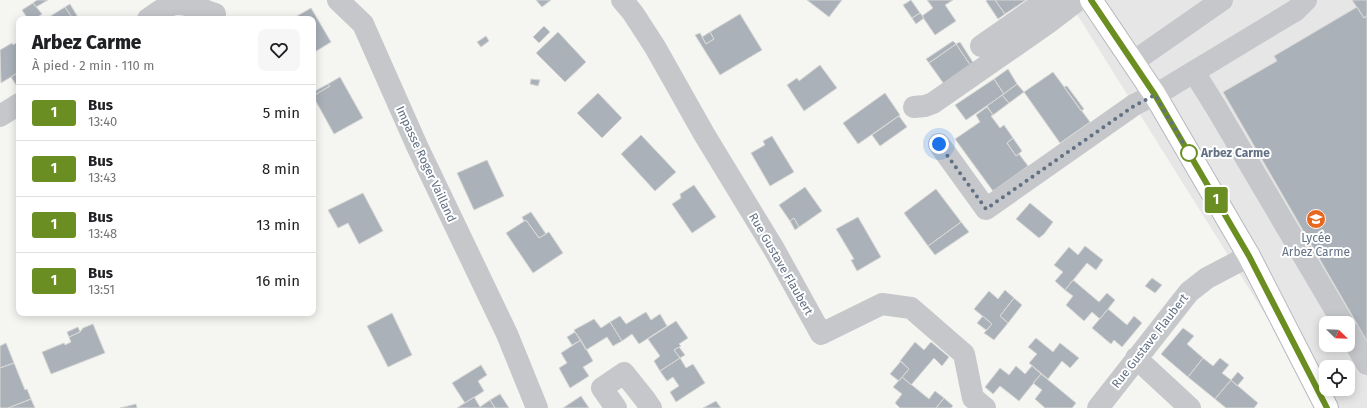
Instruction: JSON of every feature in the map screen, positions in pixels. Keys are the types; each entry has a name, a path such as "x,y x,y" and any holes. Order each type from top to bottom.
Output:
{"main road":[{"path":"1091,0 1155,95 1249,256 1327,408"}],"street":[{"name":"Impasse Roger Vailland","path":"338,0 363,24 417,146 507,334 537,408"},
{"name":"Rue Gustave Flaubert","path":"622,0 633,13 655,47 704,134 774,249 821,334 882,304 911,308 964,354 973,398 985,408"},
{"path":"1133,62 1222,0"},
{"path":"939,144 986,209 1134,106 1194,72 1296,10 1306,0"},
{"path":"152,16 175,4 191,6 215,14"},
{"path":"981,46 1040,4 1072,5"},
{"path":"914,107 933,103 1072,5"},
{"path":"1194,72 1339,316"},
{"path":"0,116 16,106"},
{"name":"Rue Gustave Flaubert","path":"1098,408 1189,292 1207,278 1249,256"},
{"path":"1355,343 1367,364"},
{"path":"1136,358 1190,408"},
{"path":"616,408 602,388 624,373 641,405"}],"shaded area":[{"path":"1068,0 1367,0 1367,408 1324,408"}],"building":[{"path":"37,0 48,0 36,7 33,3"},
{"path":"536,0 551,0 542,7"},
{"path":"807,0 842,0 829,17"},
{"path":"911,0 920,13 912,18 903,5"},
{"path":"927,0 953,0 945,5 956,21 935,35 922,16 933,8"},
{"path":"995,0 1005,14 998,19 986,1"},
{"path":"995,0 1026,0 1005,14"},
{"path":"1352,0 1367,0 1367,16 1364,18"},
{"path":"33,3 42,14 39,16 26,16 22,10"},
{"path":"70,4 77,16 71,16 65,7"},
{"path":"65,7 71,16 51,16"},
{"name":"Lycée Arbez Carme","path":"1357,7 1364,18 1367,16 1367,341 1355,320 1355,316 1353,316 1223,92 1277,61 1274,56"},
{"path":"311,8 316,16 297,16"},
{"path":"920,13 924,18 916,24 912,18"},
{"path":"740,14 762,50 720,75 695,35 700,33 706,44 714,39 710,32"},
{"path":"316,16 331,42 316,51"},
{"path":"544,26 550,32 539,43 533,37"},
{"path":"558,32 586,62 565,82 536,53"},
{"path":"710,32 714,39 706,44 702,37"},
{"path":"486,36 489,41 481,47 477,42"},
{"path":"953,41 956,44 929,63 926,59"},
{"path":"960,42 974,64 971,66 956,44"},
{"path":"12,43 13,45 16,43 16,74 1,83 0,50"},
{"path":"956,44 971,66 944,84 929,63"},
{"path":"820,65 837,88 804,111 787,85 797,78 799,81"},
{"path":"1008,69 1017,84 1004,94 994,79"},
{"path":"1053,72 1090,122 1060,143 1024,92"},
{"path":"16,74 16,85 11,77"},
{"path":"340,77 363,118 334,134 316,101 316,94 330,86 328,84"},
{"path":"531,79 540,80 538,86 530,84"},
{"path":"994,79 1004,94 966,120 955,105"},
{"path":"328,84 330,86 316,94 316,90"},
{"path":"1017,84 1024,92 1009,103 1002,95"},
{"path":"1067,86 1084,109 1081,111 1064,87"},
{"path":"598,93 622,118 602,138 577,113"},
{"path":"885,93 900,115 858,144 843,123"},
{"path":"1002,95 1009,103 993,115 987,106"},
{"path":"987,107 993,115 991,116 1000,128 1004,125 1013,138 1007,143 1016,156 1019,154 1028,166 993,191 955,139 980,122 976,115"},
{"path":"899,116 907,127 880,146 872,135"},
{"path":"641,135 676,172 655,191 621,154"},
{"path":"772,136 794,172 770,186 751,153 765,145 763,141"},
{"path":"1013,138 1022,151 1016,156 1007,143"},
{"path":"487,160 504,196 474,210 457,173"},
{"path":"694,185 716,217 692,233 672,204 681,198 680,194"},
{"path":"805,187 822,211 799,227 794,218 790,221 779,205"},
{"path":"936,189 961,222 928,246 904,213"},
{"path":"363,193 383,231 359,244 348,223 338,228 328,210"},
{"path":"1030,203 1053,222 1039,238 1016,219"},
{"path":"531,212 546,234 539,238 526,220 524,221 522,217"},
{"path":"858,217 881,257 857,271 851,260 854,259 836,229"},
{"path":"794,218 799,227 795,230 790,221"},
{"path":"526,220 539,238 549,232 563,253 533,273 506,233"},
{"path":"961,222 969,232 935,255 928,246"},
{"path":"1085,246 1103,260 1096,270 1087,263 1065,290 1055,281 1063,272 1054,265 1069,247 1078,255"},
{"path":"1152,278 1162,285 1155,293 1145,286"},
{"path":"1073,280 1099,302 1107,293 1115,300 1100,319 1092,312 1084,321 1066,305 1073,296 1065,290"},
{"path":"1005,290 1014,298 1000,316 1008,323 994,340 984,333 992,324 974,309 989,291 998,299"},
{"path":"1014,298 1022,305 1008,323 1000,316"},
{"path":"1108,309 1127,325 1134,316 1142,323 1122,347 1114,340 1111,344 1092,328"},
{"path":"646,312 651,320 660,314 667,326 639,344 632,334 622,341 610,322 620,316 626,324"},
{"path":"392,313 412,355 388,367 367,326"},
{"path":"983,316 992,324 986,330 977,323"},
{"path":"594,319 601,328 610,322 622,341 613,346 607,337 586,350 574,330"},
{"path":"676,321 688,338 679,344 681,346 674,350 680,358 660,371 654,361 660,356 648,339"},
{"path":"93,324 105,353 51,374 42,352 64,343 65,345 71,342 69,337 80,332 83,328"},
{"path":"78,327 80,332 69,337 67,332"},
{"path":"1183,328 1194,336 1187,344 1203,358 1188,377 1161,354"},
{"path":"575,332 581,340 572,345 567,337"},
{"path":"1036,338 1053,352 1060,343 1079,358 1070,368 1062,361 1048,379 1029,363 1037,354 1028,347"},
{"path":"581,340 593,361 583,367 589,376 570,388 559,368 567,363 561,353"},
{"path":"915,342 924,350 931,342 949,357 942,366 934,358 911,385 902,377 909,369 900,361"},
{"path":"6,343 14,363 0,368 0,346"},
{"path":"679,347 685,355 680,358 674,350"},
{"path":"680,358 686,368 693,364 705,383 676,402 670,392 679,386 673,377 667,381 660,371"},
{"path":"1203,358 1213,366 1220,358 1229,365 1222,373 1231,380 1215,399 1188,377"},
{"path":"901,361 909,369 899,381 890,374"},
{"path":"14,363 25,390 27,389 31,399 8,408 0,408 0,368"},
{"path":"481,365 487,375 478,381 484,391 465,403 452,383"},
{"path":"1016,366 1025,374 1032,366 1041,374 1019,401 1000,386 993,394 985,387 1000,368 1009,375"},
{"path":"1238,372 1244,378 1237,386 1231,380"},
{"path":"1041,374 1076,403 1072,408 1045,408 1035,399 1042,390 1033,383"},
{"path":"902,377 929,399 935,391 944,398 936,408 900,408 895,403 902,394 893,387"},
{"path":"1231,380 1258,403 1254,408 1226,408 1215,399"},
{"path":"500,394 509,408 495,408 490,400"},
{"path":"581,396 589,408 563,408"},
{"path":"474,397 480,407 490,400 495,408 457,408"},
{"path":"944,398 953,406 951,408 936,408"},
{"path":"31,399 35,408 8,408"},
{"path":"716,401 721,408 703,408"},
{"path":"136,404 137,408 120,408"}],"bus line":[{"name":"1","path":"1091,0 1155,95 1249,256 1327,408"}],"place":[{"name":"Arbez Carme","path":"1189,153"},
{"name":"Lycée Arbez Carme","path":"1316,219"}],"route":[{"path":"939,144 986,209 1134,106 1155,95 1189,153"}]}
